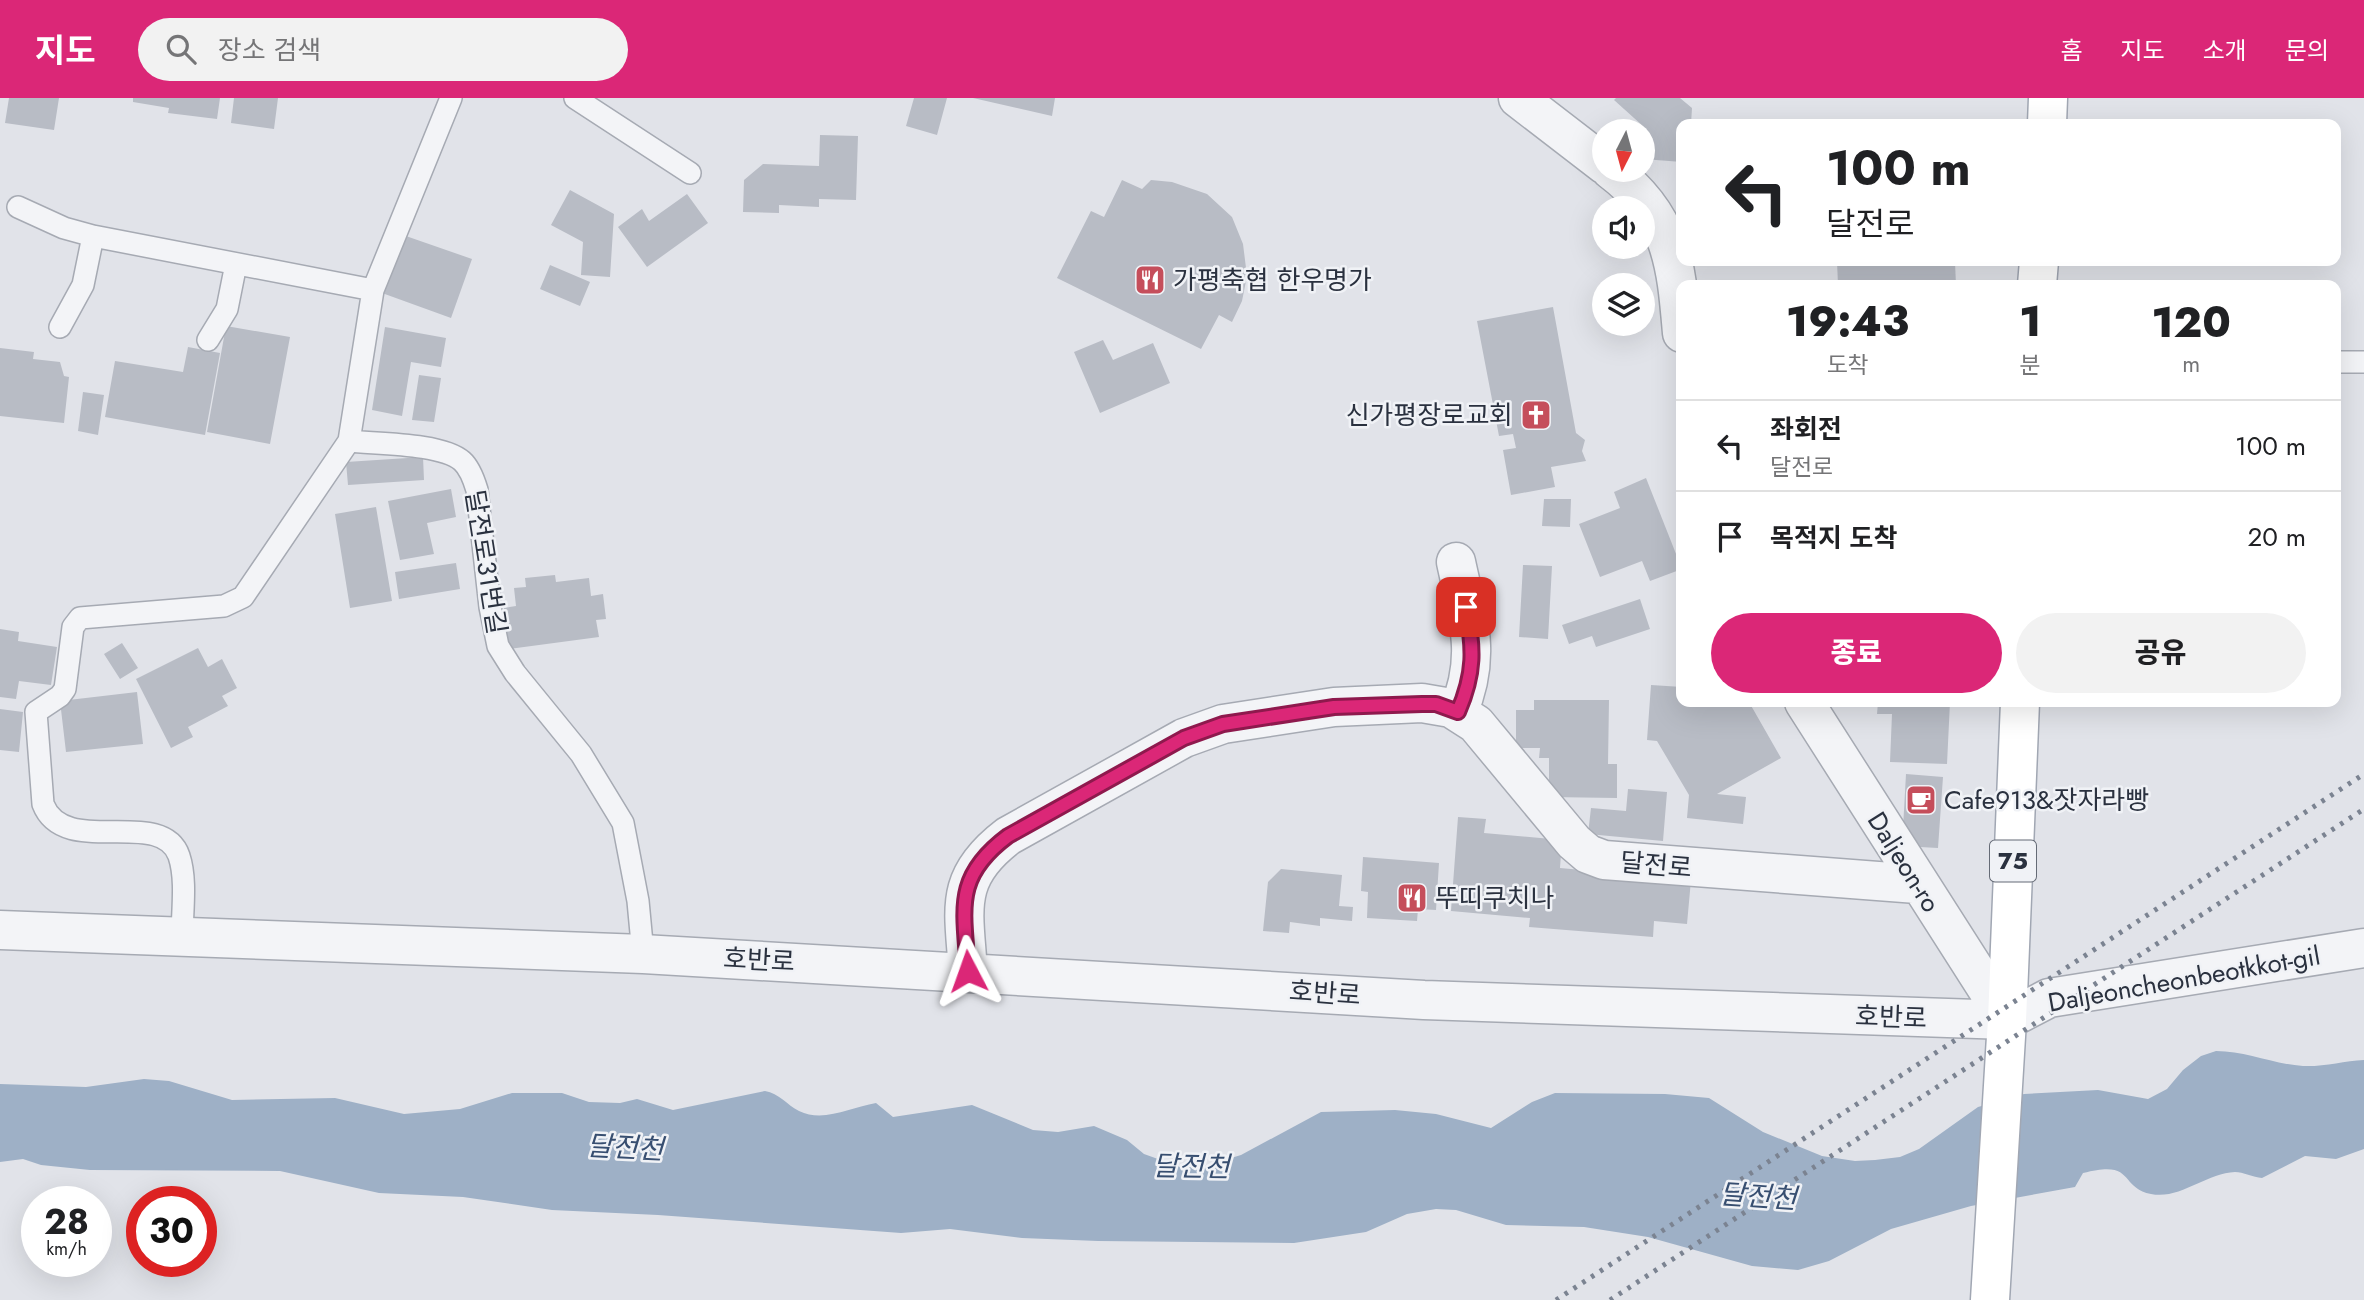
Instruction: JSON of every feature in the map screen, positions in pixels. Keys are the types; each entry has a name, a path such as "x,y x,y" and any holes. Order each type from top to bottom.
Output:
{"main road":[{"path":"2047,119 2048,98"},
{"name":"75","path":"1990,1300 2007,1020 2020,707"}],"street":[{"path":"1518,98 1592,155"},
{"path":"1624,182 1648,204 1663,229 1674,260 1676,280"},
{"path":"1456,562 1474,650 1471,675 1458,712"},
{"name":"달전로","path":"968,971 965,897 971,874 984,854 1031,822 1184,738 1223,724 1334,707 1436,704 1458,712 1487,734 1574,842 1596,857 1674,867 1917,884"},
{"name":"Daljeon-ro","path":"1807,707 1917,884 2007,1020"},
{"path":"0,930 643,954"},
{"name":"Daljeoncheonbeotkkot-gil","path":"2007,1020 2049,998 2364,948"},
{"name":"호반로","path":"643,954 968,971 1424,1000 2007,1020"}],"lane":[{"path":"182,937 182,872 179,856 172,842 157,835 69,829 47,816 43,804 36,712 60,696 65,689 73,627 80,618 224,606 243,597 349,441 373,290 451,98"},
{"path":"575,98 690,173"},
{"path":"18,207 64,228 93,236 373,290"},
{"path":"60,327 83,285 93,236"},
{"path":"208,340 227,309 236,264"},
{"path":"2341,362 2364,362"},
{"name":"달전로31번길","path":"349,441 447,453 462,460 471,474 477,489 490,607 498,646 515,673 581,754 622,823 638,901 643,954"}],"water":[{"name":"달전천","path":"2216,1051 2303,1066 2364,1060 2364,1149 2336,1159 2305,1156 2262,1178 2238,1172 2224,1173 2183,1190 2162,1195 2141,1191 2119,1172 2111,1169 2083,1173 2075,1187 1971,1206 1891,1229 1829,1261 1798,1270 1752,1266 1648,1237 1584,1227 1506,1225 1456,1210 1436,1209 1407,1214 1366,1232 1294,1243 1098,1241 1022,1238 950,1229 901,1233 552,1210 463,1197 379,1193 280,1171 90,1170 41,1165 23,1159 0,1162 0,1084 86,1087 144,1079 169,1081 232,1100 335,1098 404,1114 460,1109 512,1093 562,1093 589,1102 620,1103 637,1099 673,1110 765,1091 808,1114 828,1115 876,1103 893,1117 972,1105 1033,1130 1058,1132 1094,1126 1127,1140 1144,1154 1183,1168 1208,1165 1241,1155 1321,1112 1395,1110 1436,1114 1491,1128 1532,1102 1555,1093 1665,1094 1709,1098 1763,1132 1822,1156 1855,1161 1875,1160 1900,1157 1919,1149 1978,1107 2024,1094 2098,1090 2148,1099 2167,1089 2183,1070 2201,1056"}],"building":[{"path":"9,98 59,98 54,130 5,123"},
{"path":"133,98 220,98 217,119 168,113 169,108 133,102"},
{"path":"234,98 278,98 274,129 231,123"},
{"path":"914,98 947,98 937,135 906,126"},
{"path":"973,98 1055,98 1052,116"},
{"path":"1680,98 1692,108 1691,119 1676,119 1676,162 1656,160 1656,119 1635,119 1614,100"},
{"path":"820,135 858,136 856,200 819,199 819,207 779,205 779,213 743,212 744,180 763,164 819,166"},
{"path":"1122,180 1142,189 1151,180 1172,182 1207,194 1232,217 1243,244 1247,276 1242,301 1232,322 1219,315 1201,349 1057,278 1091,211 1104,217"},
{"path":"570,190 614,214 610,277 581,275 583,242 551,225"},
{"path":"687,194 708,223 647,267 618,227 642,209 649,221"},
{"path":"403,235 472,259 451,318 382,293"},
{"path":"550,265 590,282 580,306 540,289"},
{"path":"1837,266 1955,266 1956,280 1838,280"},
{"path":"1553,307 1576,433 1585,440 1582,451 1586,461 1551,467 1555,487 1511,495 1503,450 1516,448 1513,434 1499,436 1477,321"},
{"path":"226,326 290,337 270,444 207,432"},
{"path":"385,327 446,338 441,367 411,362 402,416 372,410"},
{"path":"1103,340 1113,360 1153,343 1170,383 1100,413 1074,352"},
{"path":"188,347 220,353 205,435 105,417 115,361 183,372"},
{"path":"0,348 34,352 33,359 60,362 64,376 69,377 64,423 0,416"},
{"path":"419,375 441,378 434,422 412,420"},
{"path":"83,392 104,395 98,435 78,431"},
{"path":"423,457 424,480 348,485 346,462"},
{"path":"1646,478 1676,554 1676,571 1650,581 1642,561 1600,577 1579,524 1620,508 1614,492"},
{"path":"451,489 456,517 427,523 434,554 400,560 388,501"},
{"path":"1544,499 1571,499 1570,527 1542,526"},
{"path":"376,507 392,601 350,608 335,514"},
{"path":"456,563 460,589 399,599 395,572"},
{"path":"1523,565 1552,566 1548,639 1519,637"},
{"path":"555,575 556,582 589,578 591,596 603,594 606,619 596,620 599,637 509,649 504,608 516,606 514,588 526,587 525,578"},
{"path":"1640,599 1650,629 1596,647 1592,636 1569,644 1562,625"},
{"path":"0,629 19,632 18,641 57,647 51,685 19,681 16,699 0,697"},
{"path":"122,643 138,668 120,679 104,654"},
{"path":"198,648 208,667 222,659 237,688 222,696 228,706 188,727 193,737 171,748 136,679"},
{"path":"1651,685 1676,687 1676,707 1752,707 1781,758 1717,794 1746,797 1743,824 1687,818 1689,795 1657,741 1647,740"},
{"path":"137,692 143,744 66,752 60,701"},
{"path":"1534,700 1609,700 1608,764 1617,764 1617,798 1549,797 1549,758 1539,758 1540,748 1516,748 1516,710 1534,710"},
{"path":"1878,707 1950,707 1947,764 1890,762 1892,714 1877,714"},
{"path":"0,709 23,712 19,752 0,750"},
{"path":"1906,774 1943,777 1938,848 1902,846"},
{"path":"1628,789 1667,792 1663,841 1588,834 1591,808 1626,811"},
{"path":"1458,817 1486,819 1484,833 1562,840 1560,868 1691,880 1687,924 1654,921 1653,937 1529,927 1530,918 1451,911"},
{"path":"1363,857 1439,863 1436,910 1418,909 1417,921 1367,918 1368,892 1361,891"},
{"path":"1281,869 1342,875 1339,906 1353,907 1352,921 1320,918 1320,926 1290,922 1289,933 1263,931 1268,882"}],"railway":[{"path":"1556,1300 2364,774"},
{"path":"1610,1300 2364,809"}],"place":[{"name":"가평축협 한우명가","path":"1150,280"},
{"name":"신가평장로교회","path":"1536,415"},
{"name":"Cafe913&잣자라빵","path":"1921,800"},
{"name":"뚜띠쿠치나","path":"1412,898"}],"route":[{"path":"968,971 964,911 971,874 984,854 1008,836 1184,738 1223,724 1278,713 1334,707 1436,704 1458,712 1471,675 1474,650 1466,607"}]}
